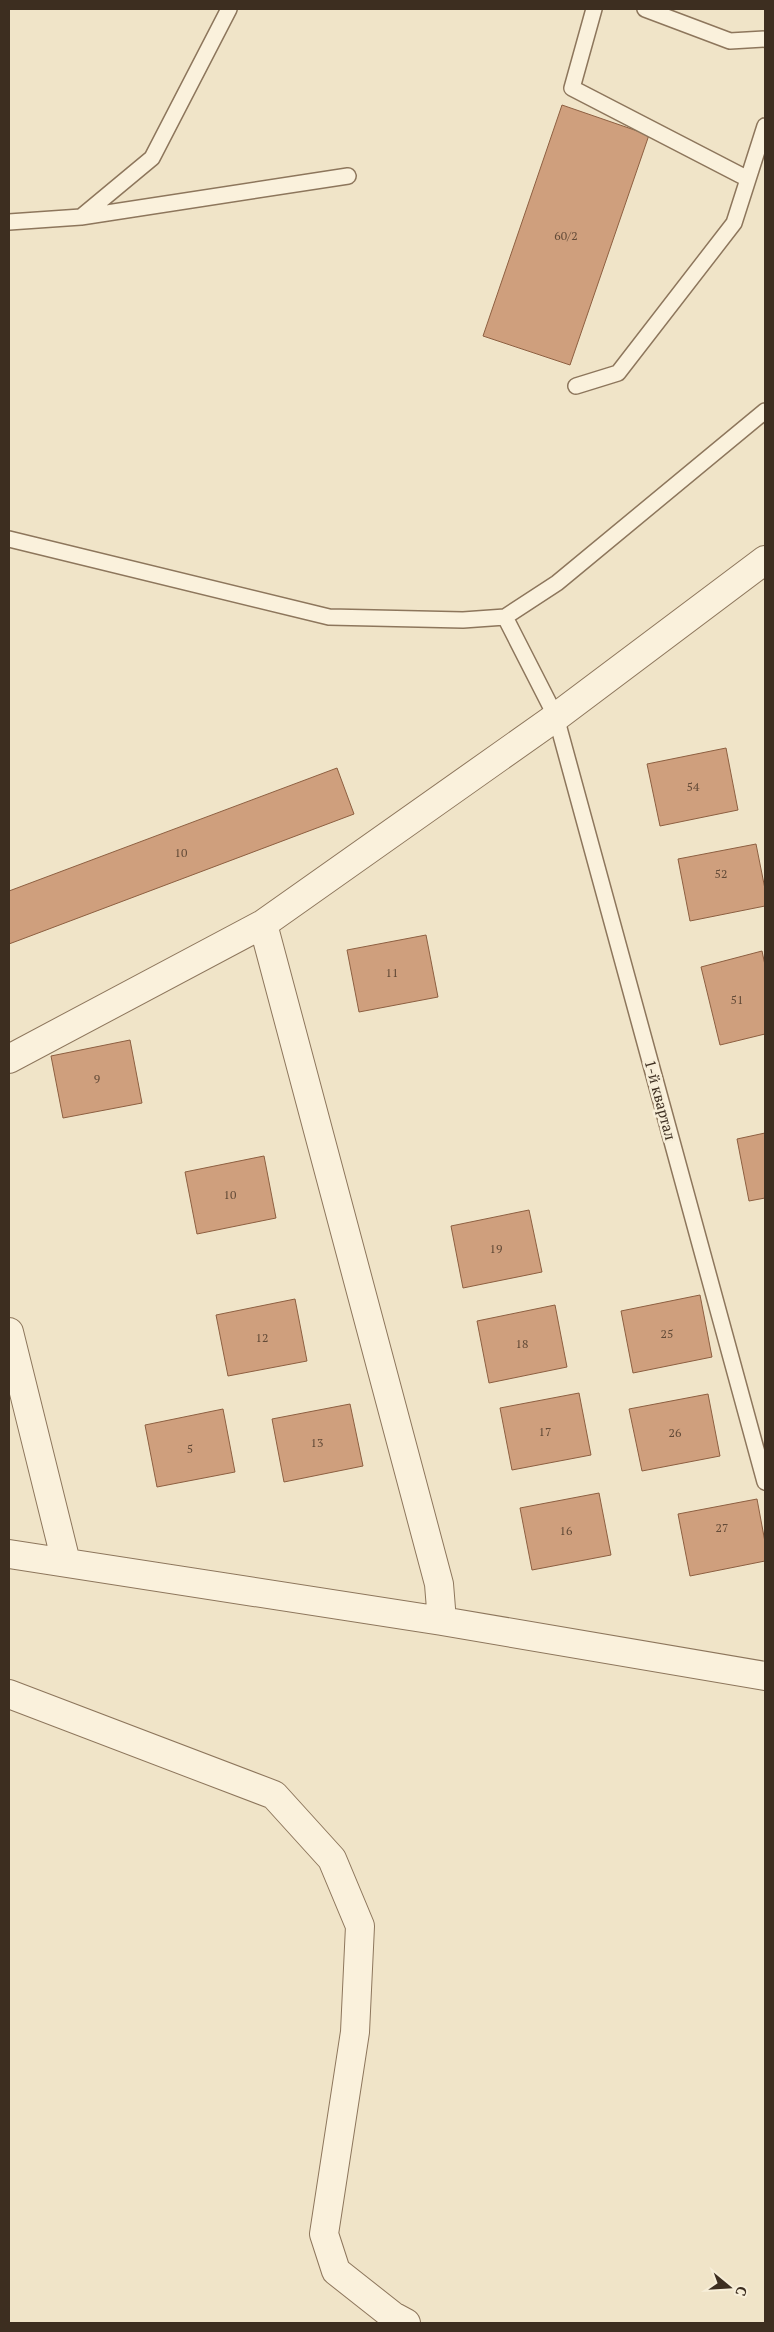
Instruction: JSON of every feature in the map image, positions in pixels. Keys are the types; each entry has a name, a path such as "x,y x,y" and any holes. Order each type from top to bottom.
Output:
{"street":[{"path":"9,1059 263,924 556,717 765,560"},
{"path":"263,924 438,1584 442,1622"},
{"path":"9,1332 66,1562"},
{"path":"9,1554 442,1622 765,1676"},
{"path":"9,1694 274,1794 332,1859 360,1926 355,2032 324,2234 336,2271 393,2316 406,2323"}],"lane":[{"path":"81,217 152,158 229,9"},
{"path":"594,9 572,88 748,179"},
{"path":"645,9 730,41 765,39"},
{"path":"576,386 618,373 734,223 765,126"},
{"path":"9,222 81,217 348,176"},
{"path":"9,539 329,617 462,620 505,617 557,583 765,411"},
{"name":"1-й квартал","path":"505,617 556,717 765,1482"}],"building":[{"path":"562,105 649,135 570,365 483,336"},
{"path":"726,748 738,810 660,826 647,764"},
{"path":"337,768 354,814 9,944 9,891"},
{"path":"756,844 765,889 765,906 690,921 678,859"},
{"path":"426,935 438,997 359,1012 347,950"},
{"path":"762,951 765,965 765,1034 720,1045 701,967"},
{"path":"130,1040 142,1103 63,1118 51,1056"},
{"path":"765,1133 765,1198 749,1201 737,1139"},
{"path":"264,1156 276,1218 197,1234 185,1172"},
{"path":"529,1210 542,1272 463,1288 451,1226"},
{"path":"700,1295 712,1357 633,1373 621,1311"},
{"path":"295,1299 307,1361 228,1376 216,1315"},
{"path":"555,1305 567,1367 489,1383 477,1321"},
{"path":"579,1393 591,1455 512,1470 500,1408"},
{"path":"708,1394 720,1456 642,1471 629,1409"},
{"path":"350,1404 363,1466 284,1482 272,1419"},
{"path":"223,1409 235,1472 157,1487 145,1425"},
{"path":"599,1493 611,1555 532,1570 520,1508"},
{"path":"757,1499 765,1542 765,1561 690,1576 678,1514"}]}
